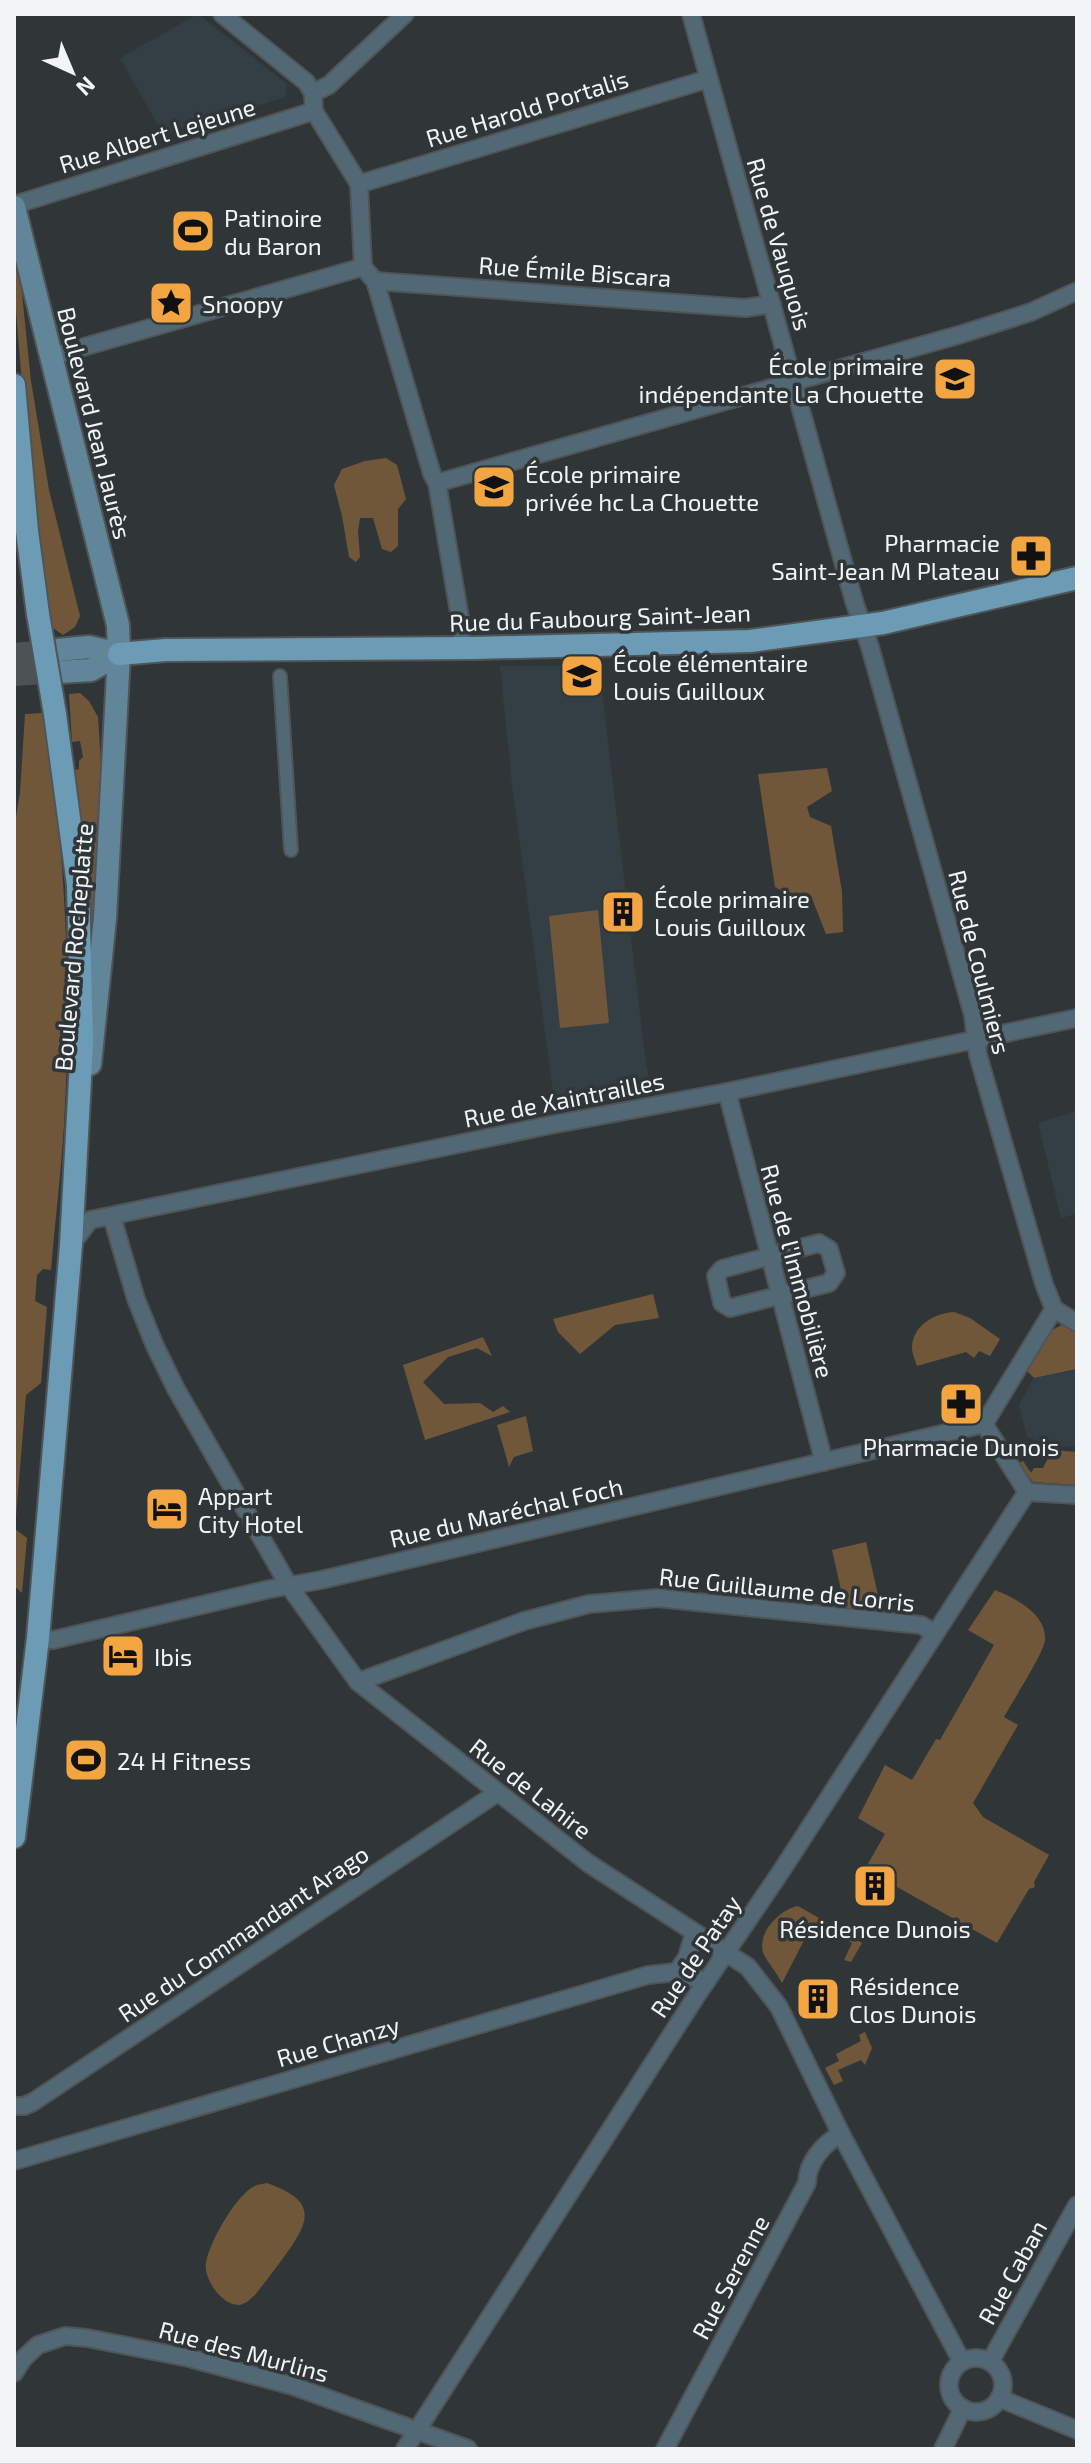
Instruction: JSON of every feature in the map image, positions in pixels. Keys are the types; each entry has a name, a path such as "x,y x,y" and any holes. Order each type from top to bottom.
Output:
{"main road":[{"name":"Boulevard Jean Jaurès","path":"14,206 118,625 119,654"},
{"path":"14,385 27,531"},
{"path":"14,474 27,531"},
{"name":"Boulevard Rocheplatte","path":"27,531 78,885 83,998 71,1245"},
{"name":"Rue du Faubourg Saint-Jean","path":"59,661 89,647 119,654 166,650 462,648 750,641 861,627 1077,578"},
{"name":"Boulevard Rocheplatte","path":"14,1837 38,1638 71,1245 105,918 119,654"}],"street":[{"path":"222,14 300,75 313,93 314,111 359,184 363,267 375,281 437,483 462,630 462,648"},
{"path":"313,93 329,85 405,14"},
{"name":"Rue de Vauquois","path":"691,14 861,627"},
{"name":"Rue Harold Portalis","path":"359,184 708,79"},
{"name":"Rue Albert Lejeune","path":"14,206 314,111"},
{"path":"52,356 363,267"},
{"name":"Rue Émile Biscara","path":"375,281 746,308 772,304"},
{"path":"437,483 980,329 1031,312 1077,291"},
{"name":"Rue de Coulmiers","path":"861,627 872,654 973,1015 978,1055 1044,1284 1054,1309"},
{"path":"280,673 291,850"},
{"name":"Rue de Xaintrailles","path":"71,1245 90,1220 1077,1018"},
{"name":"Rue de l'Immobilière","path":"727,1092 824,1462"},
{"name":"Rue de Lahire","path":"112,1217 136,1299 176,1389 289,1586 358,1682 588,1863 748,1967 779,2007 841,2134 962,2362"},
{"path":"819,1243 829,1249 836,1273 829,1283 779,1297 730,1308 722,1303 716,1276 722,1269 819,1243"},
{"path":"1077,1323 1054,1309 984,1424 1027,1492 1077,1495"},
{"name":"Rue du Maréchal Foch","path":"38,1638 53,1640 984,1424"},
{"name":"Rue de Patay","path":"405,2449 1027,1492"},
{"name":"Rue Guillaume de Lorris","path":"358,1682 524,1621 589,1604 658,1598 921,1625 935,1633"},
{"name":"Rue du Commandant Arago","path":"14,2106 33,2102 497,1793"},
{"path":"677,1972 687,1957 694,1934"},
{"name":"Rue Chanzy","path":"14,2161 648,1975 677,1972 706,1982"},
{"name":"Rue Serenne","path":"665,2449 807,2183 822,2147 841,2134"},
{"name":"Rue Caban","path":"990,2362 1072,2224 1077,2205"},
{"name":"Rue des Murlins","path":"14,2373 38,2345 65,2336 87,2338 189,2358 293,2386 468,2449"},
{"name":"Rue Caban","path":"962,2362 975,2358 990,2362 1003,2382 999,2398"},
{"path":"962,2362 952,2374 949,2389 963,2408 987,2409 999,2398 1077,2430"},
{"path":"943,2449 963,2408"}],"shaded area":[{"path":"198,14 287,84 285,97 163,134 120,58"},
{"path":"14,256 19,265 31,381 49,490 80,616 75,627 63,635 53,628 32,506"},
{"path":"386,458 397,465 406,499 398,509 398,546 391,552 382,549 373,518 360,518 360,557 356,562 349,557 334,485 342,469"},
{"path":"500,666 599,666 646,1064 652,1089 555,1107 512,785"},
{"path":"80,693 98,717 101,763 101,835 93,944 88,946 85,868 75,770 79,769 79,761 83,757 80,741 72,742 69,694"},
{"path":"43,713 62,866 67,970 66,1073 51,1270 43,1269 37,1275 35,1301 47,1307 41,1383 26,1395 15,1529 27,1538 22,1593 14,1586 14,830 25,714"},
{"path":"827,768 832,791 807,807 810,817 831,826 842,892 843,932 826,934 811,896 789,895 775,887 758,774"},
{"path":"598,910 609,1023 560,1028 549,916"},
{"path":"1077,1111 1077,1214 1061,1218 1038,1123"},
{"path":"653,1294 659,1318 615,1325 580,1354 558,1332 553,1319"},
{"path":"954,1312 970,1318 1000,1339 990,1356 979,1351 974,1358 966,1352 917,1366 912,1347 916,1332 933,1318"},
{"path":"1064,1324 1077,1331 1077,1369 1034,1378 1026,1370 1052,1330"},
{"path":"483,1337 492,1356 477,1348 448,1357 423,1382 444,1404 480,1403 493,1412 503,1406 510,1412 425,1440 403,1365"},
{"path":"1077,1370 1077,1447 1054,1446 1027,1437 1019,1405 1034,1378"},
{"path":"526,1416 533,1451 514,1457 509,1467 497,1425"},
{"path":"1052,1450 1077,1452 1077,1485 1033,1482 1019,1463 1023,1461 1031,1473 1034,1468 1043,1468"},
{"path":"866,1542 883,1617 846,1612 832,1550"},
{"path":"995,1590 1020,1602 1035,1615 1041,1622 1045,1640 1034,1666 1004,1717 1018,1725 973,1803 983,1817 1049,1855 1034,1882 1035,1887 1029,1889 997,1943 865,1869 885,1834 858,1818 885,1765 912,1780 936,1739 940,1740 994,1645 968,1630"},
{"path":"798,1906 862,1943 851,1962 844,1960 852,1943 813,1923 782,1983 764,1955 763,1939 777,1917"},
{"path":"865,2032 872,2048 865,2065 861,2060 838,2070 843,2081 834,2085 825,2068 839,2061 836,2054 861,2041 859,2035"},
{"path":"267,2183 294,2196 301,2203 304,2220 295,2241 255,2295 244,2304 233,2304 222,2298 207,2276 210,2250 239,2199 255,2186"}],"tunnel":[{"path":"14,654 58,650"},
{"path":"14,675 59,672"}],"place":[{"name":"Patinoire du Baron","path":"193,231"},
{"name":"Snoopy","path":"171,303"},
{"name":"École primaire indépendante La Chouette","path":"955,379"},
{"name":"École primaire privée hc La Chouette","path":"494,487"},
{"name":"Pharmacie Saint-Jean M Plateau","path":"1031,556"},
{"name":"École élémentaire Louis Guilloux","path":"582,676"},
{"name":"École primaire Louis Guilloux","path":"623,912"},
{"name":"Pharmacie Dunois","path":"961,1404"},
{"name":"Appart City Hotel","path":"167,1509"},
{"name":"Ibis","path":"123,1656"},
{"name":"24 H Fitness","path":"86,1760"},
{"name":"Résidence Dunois","path":"875,1886"},
{"name":"Résidence Clos Dunois","path":"818,1999"}]}
